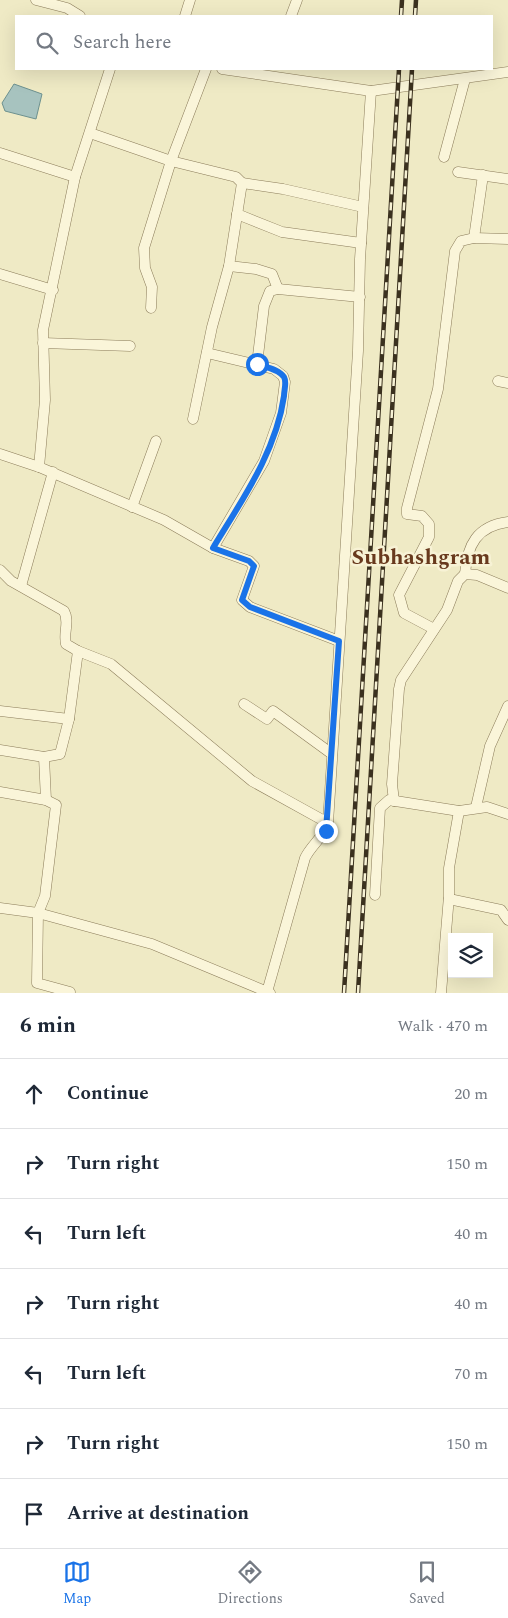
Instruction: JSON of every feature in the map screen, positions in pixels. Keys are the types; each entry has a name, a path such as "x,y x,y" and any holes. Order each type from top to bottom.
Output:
{"street":[{"path":"36,0 68,4 79,15"},
{"path":"186,15 190,0"},
{"path":"292,15 297,0"},
{"path":"39,466 45,400 43,330 53,290 75,177 110,70"},
{"path":"151,308 152,287 144,268 144,248 171,161 206,70"},
{"path":"236,70 279,73 371,91 508,72"},
{"path":"444,157 465,79"},
{"path":"0,908 38,913 152,944 268,992 305,858 309,850 326,831 328,823 358,351 361,243 371,91"},
{"path":"90,133 171,161 236,177 242,183 283,189 363,207"},
{"path":"0,153 75,177"},
{"path":"458,172 508,179"},
{"path":"474,238 483,174"},
{"path":"193,418 229,266 242,183"},
{"path":"237,214 282,232 361,243"},
{"path":"434,629 404,613 399,595 429,537 429,524 422,516 407,514 407,508 438,388 455,251 461,241 474,238 508,238"},
{"path":"229,266 256,269 272,274 278,289"},
{"path":"0,274 53,290"},
{"path":"257,364 264,306 270,291 278,289 360,297"},
{"path":"43,343 130,346"},
{"path":"207,353 257,364 274,370 283,376 286,382 281,413 264,461 213,548"},
{"path":"132,507 156,441"},
{"path":"0,454 53,472 164,520 213,548 249,561 254,566 242,600 250,607 339,641"},
{"path":"21,586 53,472"},
{"path":"394,801 392,784 399,689 402,680 446,610 458,581 465,574 468,551 477,536 496,524 508,522"},
{"path":"0,570 21,586 64,610 68,617 64,638 66,644 78,651 111,664 252,781 328,823"},
{"path":"465,574 477,575 508,588"},
{"path":"0,750 44,757 60,754 69,719 78,651"},
{"path":"244,704 266,719 273,711 332,754"},
{"path":"476,807 490,746 505,720 508,706"},
{"path":"0,711 69,719"},
{"path":"44,757 46,800"},
{"path":"0,792 46,800 56,805 45,896 38,913 37,983 70,992"},
{"path":"374,895 380,808 384,802 394,801 459,811 476,807 487,807 508,814"},
{"path":"441,993 449,899 449,868 459,811"},
{"path":"449,899 501,910 508,920"}],"water":[{"path":"14,84 42,94 36,119 5,111 2,103"}],"railway":[{"path":"401,15 402,0"},
{"path":"415,15 416,0"},
{"path":"344,993 399,70"},
{"path":"358,993 412,70"}],"district":[{"name":"Subhashgram","path":"421,557"}],"route":[{"path":"257,364 274,370 283,376 286,382 281,413 264,461 213,548 249,561 254,566 242,600 250,607 339,641 326,831"}]}
